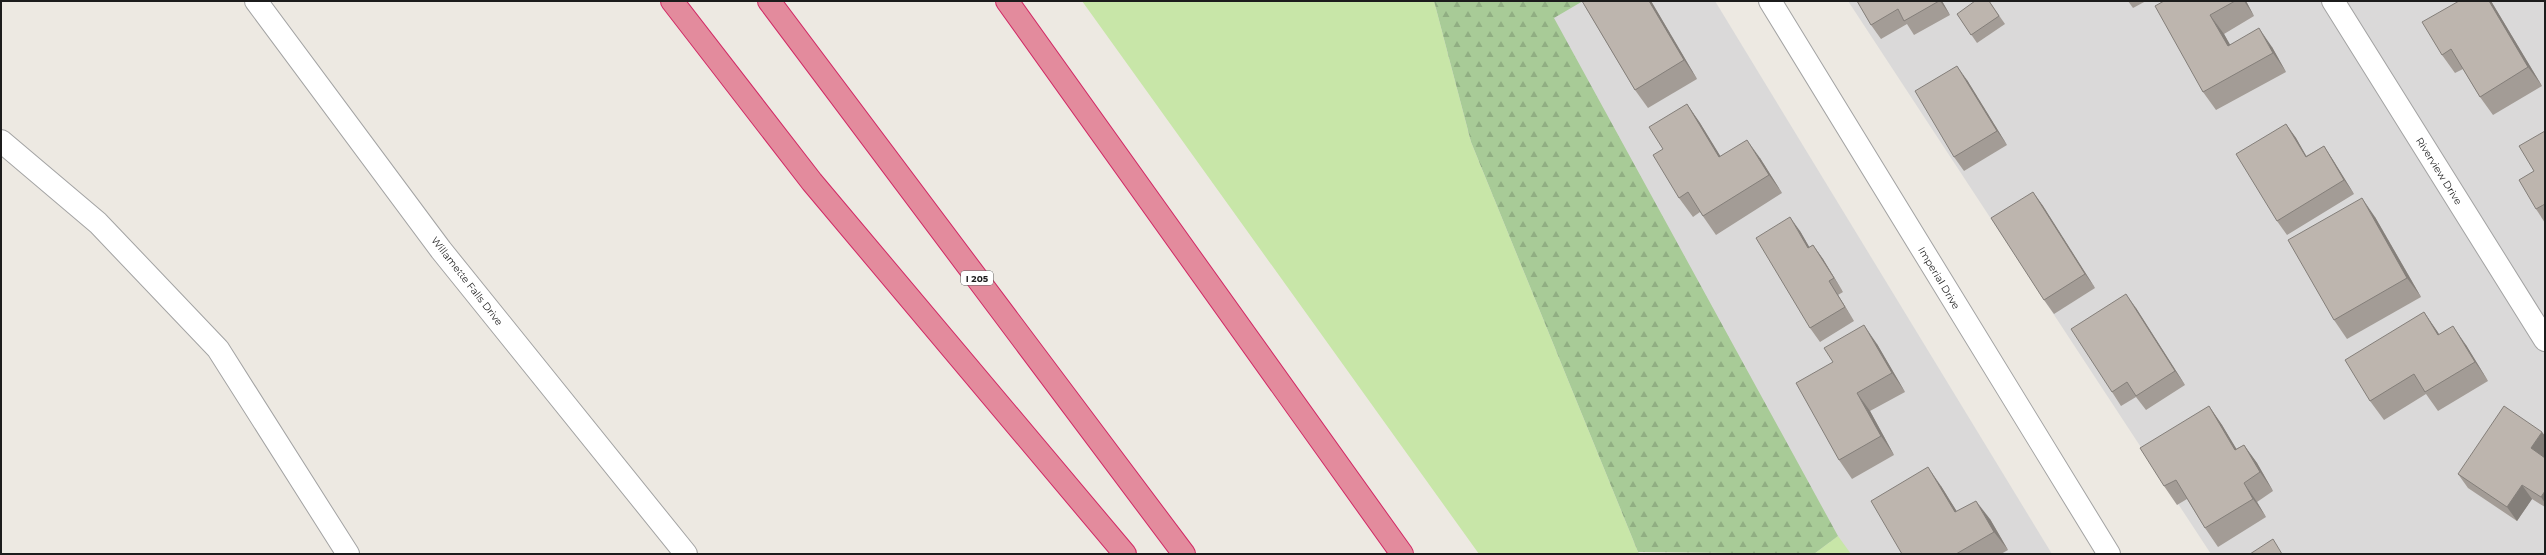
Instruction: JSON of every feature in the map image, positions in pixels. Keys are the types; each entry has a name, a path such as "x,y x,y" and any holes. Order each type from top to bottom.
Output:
{"highway":[{"path":"672,1 812,182 1125,554"},
{"name":"I 205","path":"769,1 1184,554"},
{"path":"1008,1 1402,554"}],"street":[{"name":"Willamette Falls Drive","path":"256,1 441,250 686,554"},
{"name":"Imperial Drive","path":"1770,1 2109,554"},
{"name":"Riverview Drive","path":"2333,1 2545,340"},
{"path":"1,141 98,223 218,349 348,554"}],"shaded area":[{"path":"1483,1 1715,1 2052,554 1839,554"},
{"path":"1848,1 2545,1 2545,554 2211,554"}],"green space":[{"path":"1082,1 1434,1 1471,142 1640,554 1479,554"},
{"path":"1434,1 1583,1 1554,18 1838,536 1814,554 1638,552 1471,142"},
{"path":"1838,536 1851,554 1814,554"}],"building":[{"path":"1582,1 1649,1 1684,60 1635,90"},
{"path":"1857,1 1939,1 1904,21 1898,9 1871,25"},
{"path":"1975,1 1989,1 1999,16 1971,35 1957,14"},
{"path":"2164,1 2235,1 2210,15 2228,46 2259,28 2273,53 2203,92 2155,6"},
{"path":"2459,1 2489,1 2528,67 2480,97 2451,49 2442,55 2422,22"},
{"path":"1957,66 1997,131 1954,157 1915,91"},
{"path":"1687,104 1719,157 1747,140 1769,175 1703,216 1688,192 1679,198 1653,155 1663,149 1649,127"},
{"path":"2286,124 2306,157 2324,146 2344,180 2277,221 2236,154"},
{"path":"2545,131 2545,204 2536,209 2519,180 2534,171 2519,146"},
{"path":"2033,192 2085,274 2044,300 1991,218"},
{"path":"2362,198 2407,278 2334,320 2288,240"},
{"path":"1790,217 1808,248 1813,245 1834,278 1829,281 1845,307 1810,328 1756,238"},
{"path":"2126,294 2175,371 2136,396 2127,382 2112,392 2071,329"},
{"path":"2424,312 2438,335 2453,326 2475,362 2425,392 2414,374 2370,401 2345,360"},
{"path":"1864,325 1892,373 1857,393 1881,436 1839,460 1796,383 1833,362 1824,348"},
{"path":"2209,406 2235,450 2244,445 2260,472 2244,483 2253,499 2205,528 2176,480 2164,486 2140,448"},
{"path":"2504,406 2542,432 2531,448 2545,458 2545,491 2541,497 2522,485 2507,507 2458,474"},
{"path":"1928,467 1955,512 1976,501 1994,532 1956,554 1902,554 1871,501"},
{"path":"2273,539 2282,554 2250,554"}]}
